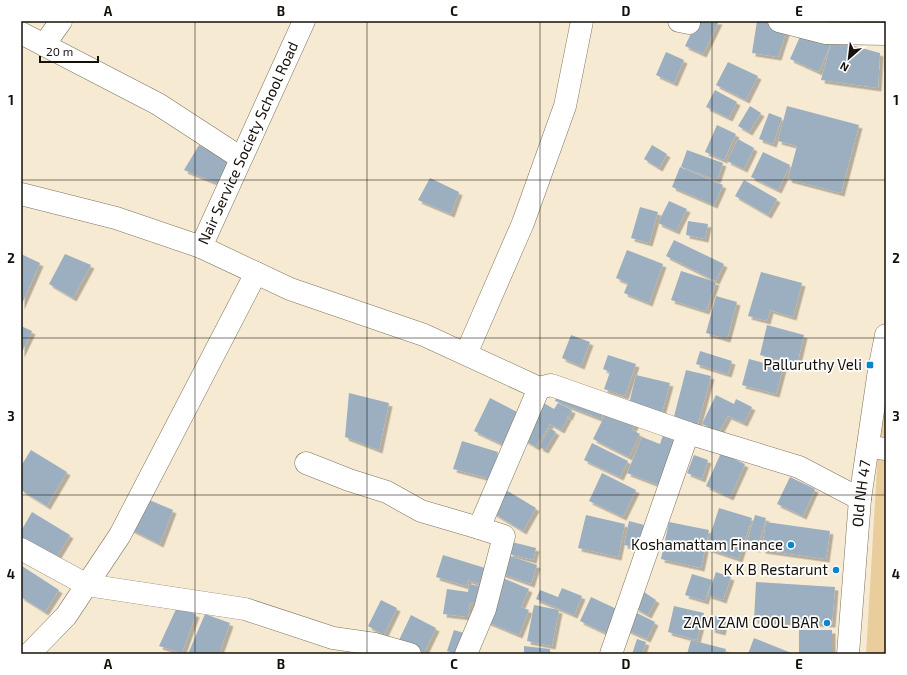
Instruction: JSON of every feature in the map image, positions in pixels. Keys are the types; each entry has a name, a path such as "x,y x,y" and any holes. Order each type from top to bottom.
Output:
{"street":[{"path":"44,45 60,21"},
{"name":"Nair Service Society School Road","path":"21,194 116,218 201,247 304,21"},
{"path":"466,354 524,223 566,106 582,21"},
{"path":"679,21 689,23 689,21"},
{"path":"779,21 800,24 826,33 886,34"},
{"path":"21,33 158,104 242,158"},
{"path":"201,247 290,289 424,335 539,388 551,384 688,433 799,467 860,499"},
{"path":"29,654 66,616 120,535 256,273"},
{"name":"Old NH 47","path":"848,654 860,499 877,448 879,370 886,335"},
{"path":"479,528 539,388"},
{"path":"611,654 688,433"},
{"path":"306,463 349,480 387,492 421,511 504,536 485,609 466,654"},
{"path":"21,549 87,586 245,609 333,638 375,644 388,651 410,654"}],"shaded area":[{"path":"883,367 886,368 886,654 866,654"}],"building":[{"path":"697,21 719,21 703,54 685,46"},
{"path":"757,21 763,21 787,29 778,57 752,53"},
{"path":"803,30 831,43 819,72 790,59"},
{"path":"832,40 880,53 878,88 821,80"},
{"path":"666,52 684,60 674,83 656,75"},
{"path":"728,62 758,76 746,100 716,85"},
{"path":"715,90 737,102 729,118 706,107"},
{"path":"750,106 761,113 749,132 738,126"},
{"path":"787,106 859,125 841,193 788,179 797,146 778,141"},
{"path":"769,113 782,118 773,144 759,139"},
{"path":"717,125 736,134 724,160 705,152"},
{"path":"738,139 754,148 744,169 727,161"},
{"path":"199,145 229,161 219,184 184,170"},
{"path":"652,145 667,154 659,168 644,159"},
{"path":"687,150 723,163 717,180 681,167"},
{"path":"763,152 790,165 778,190 751,177"},
{"path":"680,167 723,185 714,205 672,187"},
{"path":"430,178 459,192 451,214 418,200"},
{"path":"744,180 777,199 768,215 735,196"},
{"path":"669,201 687,209 676,231 658,223"},
{"path":"640,207 658,212 649,243 631,238"},
{"path":"688,221 708,224 705,239 686,235"},
{"path":"674,240 724,264 716,281 666,256"},
{"path":"627,250 663,264 649,303 624,293 628,283 616,278"},
{"path":"21,254 40,263 21,306"},
{"path":"65,254 91,265 73,298 49,284"},
{"path":"681,271 716,282 706,311 671,300"},
{"path":"761,272 802,283 793,317 770,310 767,321 748,316"},
{"path":"716,296 737,302 727,339 706,333"},
{"path":"767,325 804,335 797,365 760,355"},
{"path":"21,326 32,331 21,354"},
{"path":"571,335 590,342 581,366 562,358"},
{"path":"700,351 732,361 728,374 696,364"},
{"path":"608,355 636,364 625,396 604,389 610,372 603,369"},
{"path":"749,359 783,368 776,394 742,385"},
{"path":"686,370 711,376 696,431 672,424"},
{"path":"636,375 670,383 661,416 628,408"},
{"path":"559,390 605,408 601,419 555,401"},
{"path":"349,393 389,403 379,450 345,437"},
{"path":"716,395 734,404 736,399 752,407 744,423 728,416 719,432 702,424"},
{"path":"490,398 521,414 506,446 474,431"},
{"path":"542,402 554,409 558,403 572,410 569,417 560,412 568,417 561,430 550,424 536,447 521,438"},
{"path":"608,409 636,423 632,430 640,434 629,457 593,439"},
{"path":"550,428 556,432 545,450 539,447"},
{"path":"664,432 678,438 659,485 627,473 642,437 660,444"},
{"path":"462,441 498,452 491,479 453,469"},
{"path":"592,443 628,461 620,477 584,460"},
{"path":"31,450 67,472 47,506 21,490 21,466"},
{"path":"721,453 745,464 730,497 706,486"},
{"path":"694,455 708,460 702,479 687,473"},
{"path":"602,473 636,490 623,517 589,501"},
{"path":"790,477 815,489 803,516 777,504"},
{"path":"506,490 536,508 523,531 493,513"},
{"path":"147,499 173,510 160,544 130,529"},
{"path":"719,508 752,518 739,559 706,548"},
{"path":"32,512 70,535 56,558 21,537 21,531"},
{"path":"586,515 625,524 618,557 578,548"},
{"path":"755,515 766,518 757,549 746,546"},
{"path":"629,521 648,526 643,549 624,545"},
{"path":"669,522 709,530 701,568 661,559"},
{"path":"766,522 830,531 826,559 762,550"},
{"path":"512,542 536,548 533,560 509,554"},
{"path":"443,555 485,568 480,584 468,580 466,586 436,577"},
{"path":"507,555 537,565 531,584 500,573"},
{"path":"22,566 59,590 45,612 21,597"},
{"path":"716,572 731,577 723,600 708,595"},
{"path":"692,574 712,580 705,601 685,595"},
{"path":"503,578 529,589 521,607 529,610 519,635 485,621"},
{"path":"756,582 835,587 832,624 754,620"},
{"path":"469,584 485,587 482,605 470,603 468,617 443,614 447,589 468,592"},
{"path":"562,588 582,596 574,615 536,599 540,590 558,597"},
{"path":"644,592 656,600 648,615 635,608"},
{"path":"591,597 621,611 610,635 580,621"},
{"path":"381,600 397,608 384,635 368,626"},
{"path":"534,605 559,610 552,646 527,641"},
{"path":"674,606 704,613 697,640 668,632"},
{"path":"177,607 196,614 182,653 159,646"},
{"path":"633,611 655,622 647,639 625,629"},
{"path":"205,614 230,623 219,654 188,654"},
{"path":"411,615 436,628 424,653 399,640"},
{"path":"715,616 725,619 722,632 711,629"},
{"path":"454,630 464,633 456,654 447,651"},
{"path":"799,630 832,630 832,653 799,654"},
{"path":"754,638 794,654 748,654"},
{"path":"637,639 646,642 642,654 632,654"},
{"path":"691,640 726,649 725,654 687,654"},
{"path":"524,646 550,649 550,654 524,654"}],"place":[{"name":"Palluruthy Veli","path":"870,365"},
{"name":"Koshamattam Finance","path":"791,545"},
{"name":"K K B Restarunt","path":"836,570"},
{"name":"ZAM ZAM COOL BAR","path":"827,623"}]}
